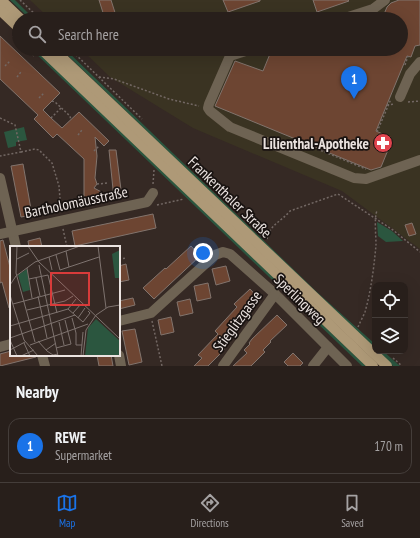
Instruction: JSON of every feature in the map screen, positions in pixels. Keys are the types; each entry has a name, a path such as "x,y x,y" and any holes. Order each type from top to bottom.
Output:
{"main road":[{"path":"1,0 14,12"},
{"path":"0,10 12,21"},
{"name":"Frankenthaler Straße","path":"48,56 373,366"},
{"name":"Frankenthaler Straße","path":"60,56 387,366"}],"street":[{"path":"362,12 373,8 385,0"},
{"path":"230,56 210,101 209,109 230,127 354,178 360,179 372,177 420,160"},
{"path":"400,97 410,74 420,62"},
{"path":"0,178 16,246"},
{"name":"Bartholomäusstraße","path":"0,234 147,202 153,193"},
{"name":"Sperlingweg","path":"151,313 216,255 223,252 230,254 275,294 347,366"},
{"name":"Stieglitzgasse","path":"223,366 275,294"},
{"path":"120,320 151,313"},
{"path":"0,347 10,344"},
{"path":"314,366 328,347"},
{"path":"42,356 44,366"},
{"path":"119,356 121,366"}],"path":[{"path":"20,0 33,12"},
{"path":"5,66 10,61"},
{"path":"17,77 21,72"},
{"path":"99,77 114,79 169,99 209,109"},
{"path":"39,98 44,93"},
{"path":"52,101 70,116 72,120"},
{"path":"51,118 61,108"},
{"path":"0,118 15,125 21,152"},
{"path":"78,135 82,130"},
{"path":"296,140 369,171 372,177"},
{"path":"94,151 99,146"},
{"path":"0,156 35,149 39,150 52,163 59,186 61,221 67,246"},
{"path":"153,193 154,170"},
{"path":"97,184 108,184"},
{"path":"267,240 271,228 290,211 338,194 393,230 420,252"},
{"path":"151,206 184,199"},
{"path":"358,327 364,314 371,278 376,245 376,211"},
{"path":"120,259 126,258"},
{"path":"151,313 162,366"}],"shaded area":[{"path":"30,0 420,0 420,249 342,191 193,128 110,77 88,56 408,56 408,12 43,12"}],"green space":[{"path":"10,0 15,0 27,12 23,12"},
{"path":"38,56 42,56 366,366 362,366"},
{"path":"68,56 72,56 318,293 372,341 372,347"},
{"path":"24,127 27,140 16,142 16,146 8,148 4,132"},
{"path":"377,222 392,231 403,241 386,242 378,236"},
{"path":"379,354 386,354 400,366 393,366"}],"building":[{"path":"99,0 111,0 115,12 103,12"},
{"path":"223,0 260,0 260,1 228,12"},
{"path":"313,0 348,0 349,1 317,12"},
{"path":"399,0 420,0 420,45 415,46 411,57 407,56 408,12 385,12 391,3"},
{"path":"0,36 12,47 12,56 21,56 60,93 43,110 51,118 62,128 79,112 109,141 104,146 95,137 97,156 95,178 97,184 94,188 107,195 94,195 94,197 84,198 84,159 57,134 53,138 34,119 38,115 0,79"},
{"path":"269,56 407,56 376,131 387,136 390,145 381,167 371,170 215,106 235,61 263,71"},
{"path":"109,150 116,150 122,198 114,199"},
{"path":"23,164 32,215 21,217 11,166"},
{"path":"153,214 156,228 75,246 72,231"},
{"path":"412,223 416,234 409,236 405,225"},
{"path":"40,238 42,246 29,246 28,241"},
{"path":"3,240 10,267 9,308 2,282 0,283 0,241"},
{"path":"191,246 200,256 154,299 143,288"},
{"path":"126,264 129,280 120,282 120,266"},
{"path":"226,266 230,281 216,285 212,269"},
{"path":"208,283 211,298 197,301 194,286"},
{"path":"250,289 260,300 238,321 241,325 222,346 225,349 208,366 194,366 202,358 198,355 218,334 215,331 237,307 234,304"},
{"path":"133,298 135,305 120,309 120,301"},
{"path":"190,299 193,313 180,316 177,302"},
{"path":"277,315 287,325 270,341 271,342 263,350 265,352 251,366 233,366 247,353 244,350 250,344 249,343 252,339"},
{"path":"171,317 174,332 161,335 158,320"},
{"path":"135,329 142,362 129,365 122,331"},
{"path":"10,351 10,356 36,357 0,366 0,354"},
{"path":"293,353 303,363 300,366 288,366 284,362"},
{"path":"97,356 111,356 113,366 99,366"}],"place":[{"name":"REWE","path":"354,99"},
{"name":"Lilienthal-Apotheke","path":"383,143"}]}
